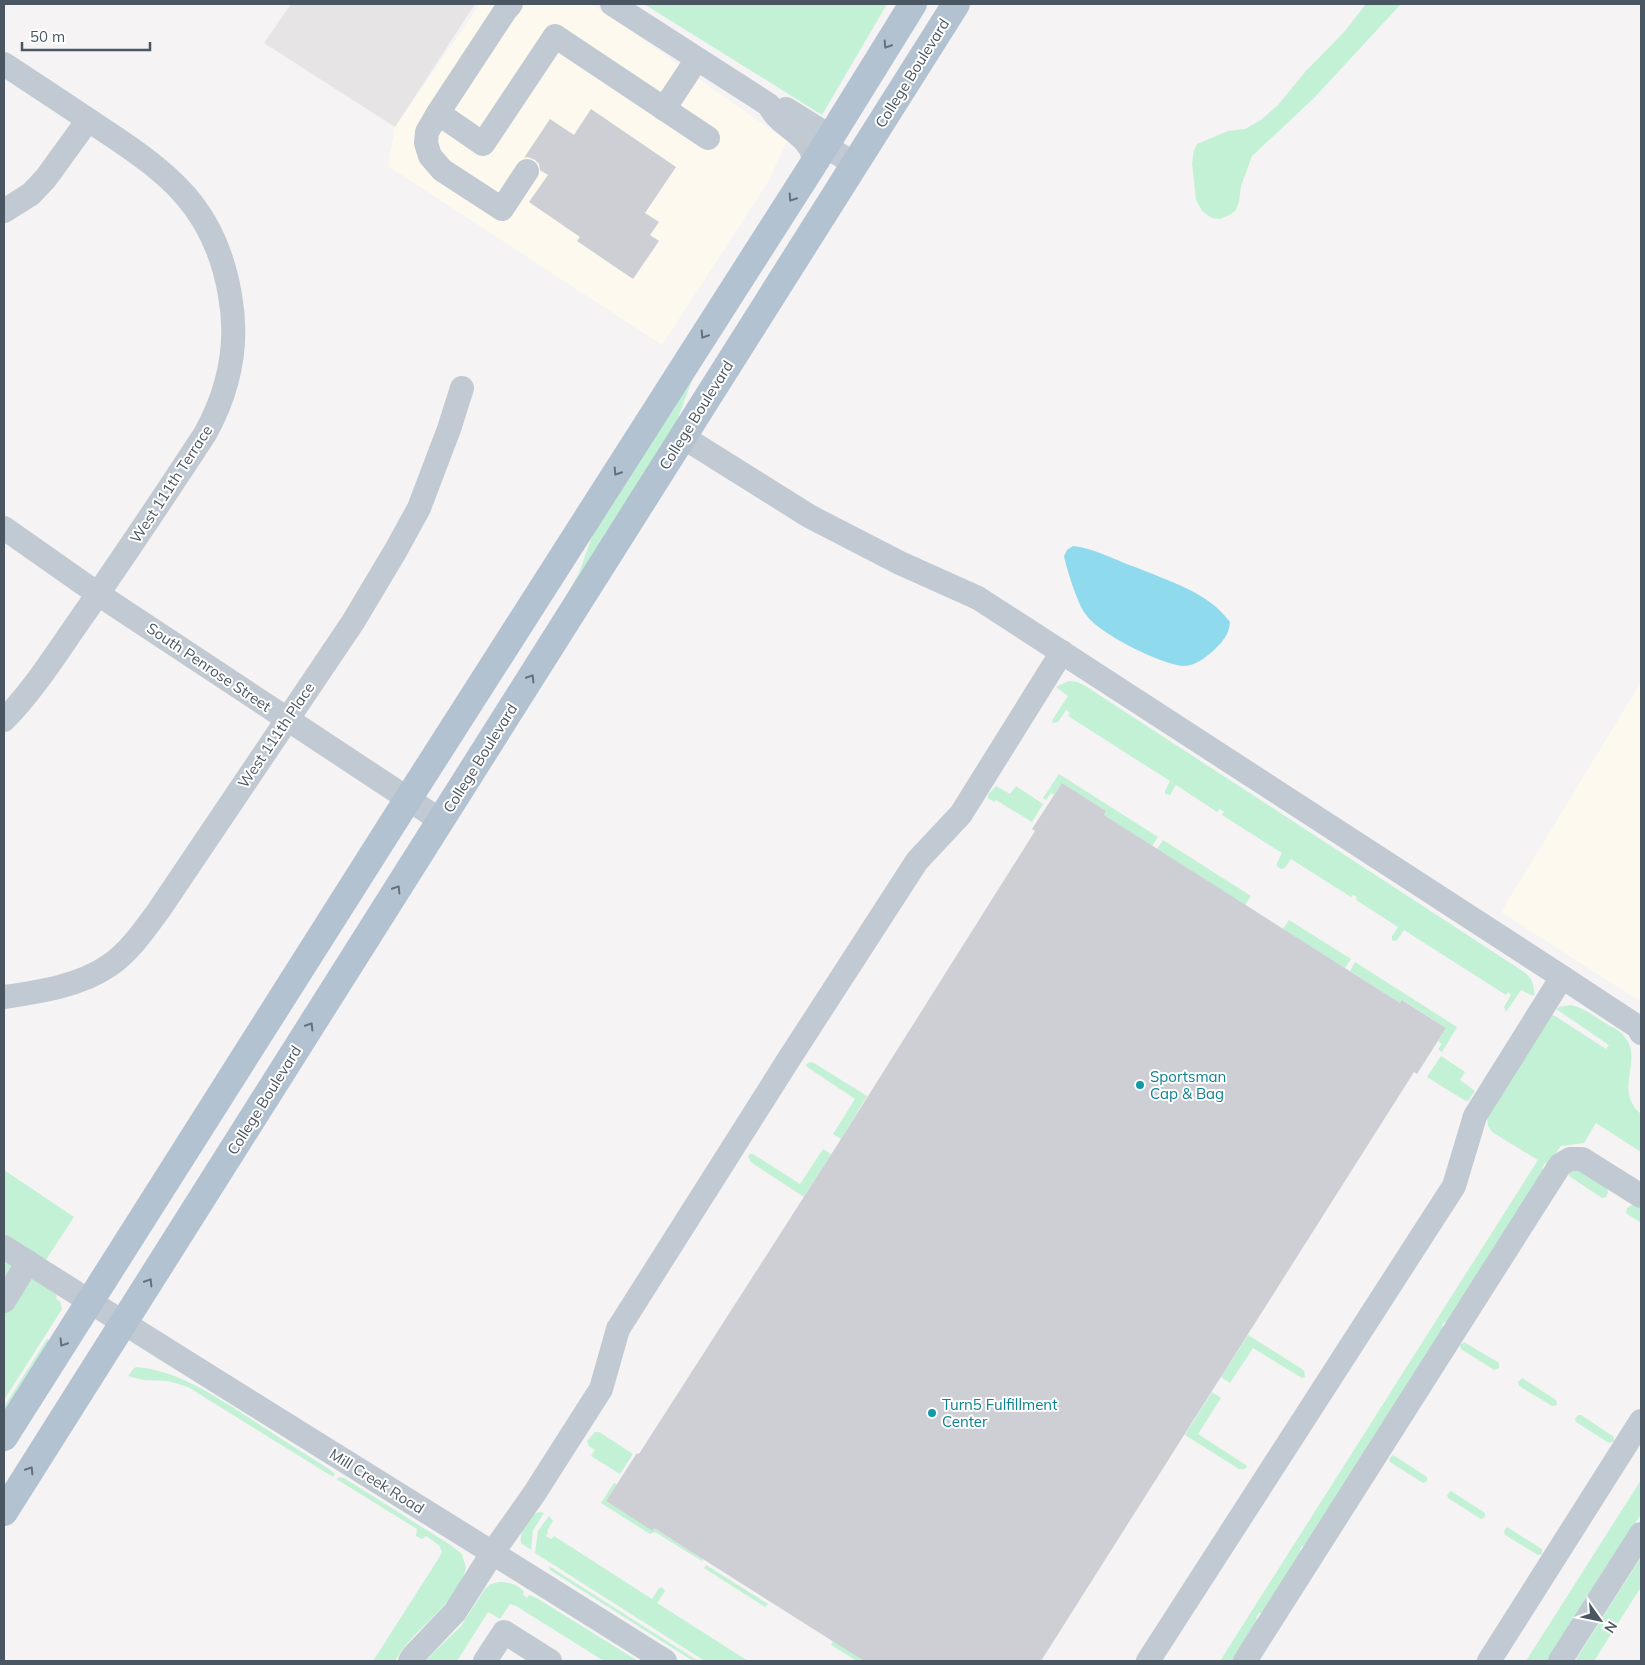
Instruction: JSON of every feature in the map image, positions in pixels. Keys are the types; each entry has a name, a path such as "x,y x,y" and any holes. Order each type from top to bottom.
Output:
{"main road":[{"path":"4,1437 823,149 913,4"},
{"name":"College Boulevard","path":"4,1512 956,4"}],"street":[{"path":"511,4 504,11 438,113 427,132 426,143 430,156 442,170 502,209 527,171"},
{"path":"612,4 769,105 773,115 807,143 814,159 823,149"},
{"path":"438,113 483,144 555,36 708,138"},
{"path":"664,109 697,58"},
{"name":"West 111th Terrace","path":"4,64 143,156 165,174 193,205 206,224 222,258 228,280 235,328 226,386 214,418 205,434 35,685 4,720"},
{"path":"769,105 778,104 823,149 855,164"},
{"path":"4,211 31,194 46,178 88,120"},
{"name":"West 111th Place","path":"4,997 54,988 96,973 111,964 135,940 159,910 353,622 396,550 419,508 449,429 462,388"},
{"path":"683,437 809,516 892,559 978,598 1562,977 1638,1027 1641,1033"},
{"name":"South Penrose Street","path":"4,528 98,594 440,820"},
{"path":"410,1661 426,1641 455,1612 493,1552 534,1494 600,1389 618,1329 917,861 961,814 1062,652"},
{"path":"1148,1661 1454,1186 1475,1116 1562,977"},
{"path":"1244,1661 1560,1165 1570,1159 1582,1160 1641,1196"},
{"name":"Mill Creek Road","path":"4,1247 665,1661"},
{"path":"4,1300 28,1262"},
{"path":"1489,1661 1641,1421"},
{"path":"1560,1661 1641,1534"},
{"path":"485,1661 504,1632 550,1661"}],"shaded area":[{"path":"291,4 475,4 395,127 264,43"},
{"path":"480,4 592,4 787,141 767,184 662,345 388,166 395,127"},
{"path":"1641,682 1641,1002 1501,912"}],"green space":[{"path":"644,4 887,4 822,115"},
{"path":"1366,4 1401,4 1314,98 1252,156 1241,186 1236,210 1220,219 1212,218 1202,211 1196,200 1192,163 1197,144 1228,131 1245,129 1261,120 1278,105 1305,72 1345,31"},
{"path":"694,375 673,431 566,602 564,600 579,573 594,531"},
{"path":"1069,681 1084,685 1524,972 1532,981 1534,996 1521,990 1506,1012 1504,1007 1511,995 1508,992 1506,995 1404,930 1397,940 1392,940 1392,936 1398,927 1356,900 1357,897 1353,895 1351,897 1291,859 1285,868 1281,869 1277,866 1277,863 1282,853 1222,815 1224,812 1220,809 1217,812 1176,785 1170,795 1165,794 1170,781 1068,716 1070,713 1066,710 1058,722 1052,723 1068,696 1056,687"},
{"path":"1059,774 1158,837 1152,846 1104,815 1106,811 1062,783 1054,795 1051,793 1046,800 1043,798"},
{"path":"996,786 1010,794 1016,786 1043,804 1032,822 996,800 994,802 988,798 988,795"},
{"path":"1163,840 1251,896 1245,905 1157,849"},
{"path":"1289,920 1351,959 1345,968 1283,929"},
{"path":"1355,962 1457,1027 1442,1052 1438,1049 1442,1044 1438,1041 1446,1028 1403,1000 1400,1003 1350,971"},
{"path":"1571,1005 1585,1010 1618,1030 1630,1045 1629,1095 1641,1114 1641,1152 1596,1123 1584,1143 1561,1146 1548,1165 1545,1163 1542,1168 1545,1170 1447,1323 1444,1322 1442,1326 1444,1328 1305,1547 1302,1546 1300,1550 1302,1552 1262,1614 1259,1613 1256,1618 1258,1620 1233,1661 1220,1661 1538,1160 1492,1132 1488,1126 1487,1116 1550,1014 1606,1049 1609,1045 1556,1009"},
{"path":"1441,1056 1465,1072 1460,1080 1475,1091 1468,1101 1427,1077"},
{"path":"810,1062 867,1096 841,1139 833,1134 855,1099 807,1067 806,1065"},
{"path":"823,1149 831,1154 804,1197 752,1163 748,1157 750,1154 753,1154 800,1184"},
{"path":"1577,1168 1607,1188 1606,1197 1602,1198 1569,1176"},
{"path":"4,1170 74,1217 36,1275 56,1294 62,1309 4,1400"},
{"path":"1632,1205 1641,1209 1641,1223 1626,1213 1627,1208"},
{"path":"1248,1335 1302,1369 1305,1377 1302,1378 1253,1348 1230,1383 1221,1377"},
{"path":"47,1339 50,1341 4,1416 4,1407"},
{"path":"1464,1342 1499,1363 1499,1368 1494,1370 1461,1349 1460,1345"},
{"path":"137,1367 153,1369 197,1386 335,1474 333,1477 188,1387 168,1381 143,1380 128,1376"},
{"path":"1522,1378 1556,1400 1557,1405 1552,1406 1519,1386 1518,1382"},
{"path":"1212,1392 1221,1398 1198,1434 1246,1465 1247,1467 1244,1469 1239,1469 1185,1435"},
{"path":"1578,1415 1581,1415 1614,1437 1614,1441 1609,1443 1576,1422 1575,1419"},
{"path":"595,1432 599,1432 633,1454 620,1474 591,1456 595,1450 589,1446 587,1441"},
{"path":"1393,1455 1427,1477 1427,1481 1423,1483 1390,1462 1389,1459"},
{"path":"339,1477 344,1478 449,1544 462,1554 466,1568 461,1582 444,1606 403,1649 395,1661 373,1661 442,1552 439,1545 426,1536 422,1539 416,1536 417,1529 337,1479"},
{"path":"1641,1480 1641,1514 1548,1661 1526,1661"},
{"path":"614,1483 617,1484 606,1501 653,1530 654,1528 703,1559 702,1561 655,1532 650,1534 601,1503"},
{"path":"1451,1491 1485,1513 1485,1517 1481,1519 1448,1498 1447,1495"},
{"path":"539,1512 544,1513 533,1530 531,1550 521,1543 521,1534 531,1517"},
{"path":"549,1516 553,1521 546,1536 551,1539 554,1536 652,1599 659,1588 662,1587 665,1591 657,1603 748,1661 705,1661 535,1553 538,1531"},
{"path":"1507,1527 1542,1549 1542,1554 1538,1555 1505,1535 1504,1531"},
{"path":"1641,1557 1641,1587 1594,1661 1575,1661"},
{"path":"706,1565 768,1604 765,1607 704,1568"},
{"path":"549,1566 698,1661 693,1661 550,1570"},
{"path":"499,1582 516,1585 522,1589 523,1595 527,1598 529,1595 535,1597 638,1661 604,1661 510,1604 500,1619 488,1612 457,1661 425,1661 461,1626 485,1589 491,1584"},
{"path":"833,1641 864,1661 857,1661 831,1645"}],"water":[{"path":"1073,546 1089,549 1173,582 1199,595 1221,611 1230,622 1225,638 1204,658 1196,663 1184,666 1161,660 1118,639 1094,623 1080,604 1064,556 1067,550"}],"building":[{"path":"591,109 676,167 645,213 659,222 650,235 659,241 633,279 577,241 580,237 529,202 548,175 540,170 539,164 535,160 528,157 524,158 550,119 574,135"},
{"path":"1062,783 1106,811 1104,815 1400,1003 1402,1000 1446,1028 1417,1074 1414,1072 1041,1661 864,1661 654,1528 653,1531 606,1501 637,1453 639,1454 841,1139 1035,831 1032,829"}],"place":[{"name":"Sportsman Cap & Bag","path":"1140,1085"},
{"name":"Turn5 Fulfillment Center","path":"932,1413"}]}
